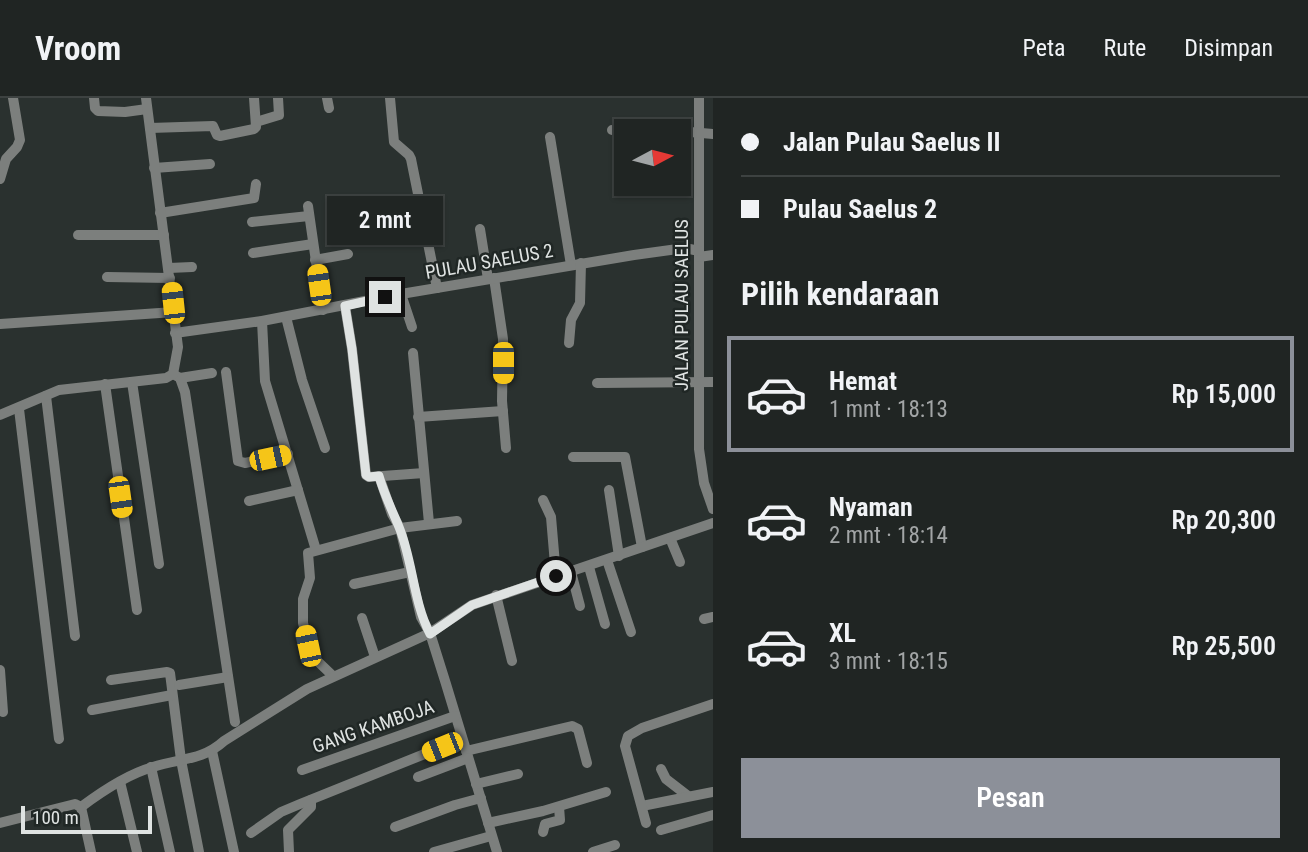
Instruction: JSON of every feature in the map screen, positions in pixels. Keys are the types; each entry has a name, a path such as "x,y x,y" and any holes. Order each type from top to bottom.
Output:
{"street":[{"path":"0,179 6,159 18,147 20,140 13,98"},
{"path":"94,98 95,108 100,111 125,112 147,103 170,273 178,354 177,376 187,405 235,722"},
{"path":"150,128 212,126 220,136 254,129 254,98"},
{"path":"256,122 279,115 278,98"},
{"path":"390,98 394,142 411,159 437,288"},
{"name":"JALAN PULAU SAELUS","path":"699,98 697,132 701,464 713,509"},
{"path":"691,132 713,134"},
{"path":"551,137 576,264 580,303 571,320 569,343"},
{"path":"154,168 210,164"},
{"path":"160,213 254,198 256,184"},
{"path":"252,222 309,211 323,310"},
{"path":"480,229 503,339 506,448"},
{"path":"78,235 164,235"},
{"name":"PULAU SAELUS 2","path":"175,333 286,317 491,278 685,248 699,238"},
{"path":"253,253 313,244"},
{"name":"PULAU SAELUS 2","path":"685,248 699,254"},
{"path":"316,260 348,254"},
{"path":"699,254 713,255"},
{"path":"107,277 170,273 192,267"},
{"path":"401,294 412,327"},
{"path":"345,306 366,475 369,477 424,473"},
{"path":"0,324 174,312"},
{"path":"286,317 302,380 325,448"},
{"path":"262,321 265,381 316,550"},
{"path":"413,353 429,523"},
{"path":"226,372 238,461 245,463 288,454"},
{"path":"0,412 19,408 75,387 212,373"},
{"path":"132,382 159,564"},
{"path":"597,383 713,382"},
{"path":"105,384 137,610"},
{"path":"46,396 75,636"},
{"path":"19,408 59,739"},
{"path":"418,418 503,411"},
{"path":"573,457 625,457 642,547"},
{"path":"379,476 392,514 400,528 421,617 430,634 497,852"},
{"path":"249,501 298,490"},
{"path":"609,490 619,556"},
{"path":"543,500 551,517 556,576"},
{"path":"333,676 311,655 303,623 303,599 310,578 308,554 400,528 457,521"},
{"path":"81,807 120,782 151,767 212,751 223,741 333,676 430,634 460,612 496,596 589,567 713,523"},
{"path":"670,538 680,562"},
{"path":"607,560 631,632"},
{"path":"589,567 606,624"},
{"path":"354,584 410,572"},
{"path":"571,572 579,606"},
{"path":"496,596 512,660"},
{"path":"362,618 375,657"},
{"path":"0,670 3,712"},
{"path":"111,680 168,672 181,760 199,852"},
{"path":"178,685 228,677"},
{"path":"92,709 172,695"},
{"path":"646,823 625,746 628,736 642,728 713,704"},
{"name":"GANG KAMBOJA","path":"302,770 455,716"},
{"path":"418,777 467,755 572,726 578,729 587,762"},
{"path":"251,833 281,813 462,739"},
{"path":"212,751 234,852"},
{"path":"151,767 170,852"},
{"path":"661,769 666,779 688,796"},
{"path":"476,784 518,774"},
{"path":"120,782 137,852"},
{"path":"488,823 559,807 606,792"},
{"path":"642,806 713,792"},
{"path":"395,827 481,798"},
{"path":"289,852 288,830 309,809 311,800"},
{"path":"0,822 75,804 81,807"},
{"path":"81,807 91,852"},
{"path":"543,832 545,824 560,820 559,807"},
{"path":"661,830 713,815"},
{"path":"434,852 491,836"},
{"path":"593,852 615,845"}],"route":[{"path":"385,297 345,306 366,475 379,476 392,514 400,528 421,617 430,634 443,622 472,605 556,576"}]}
